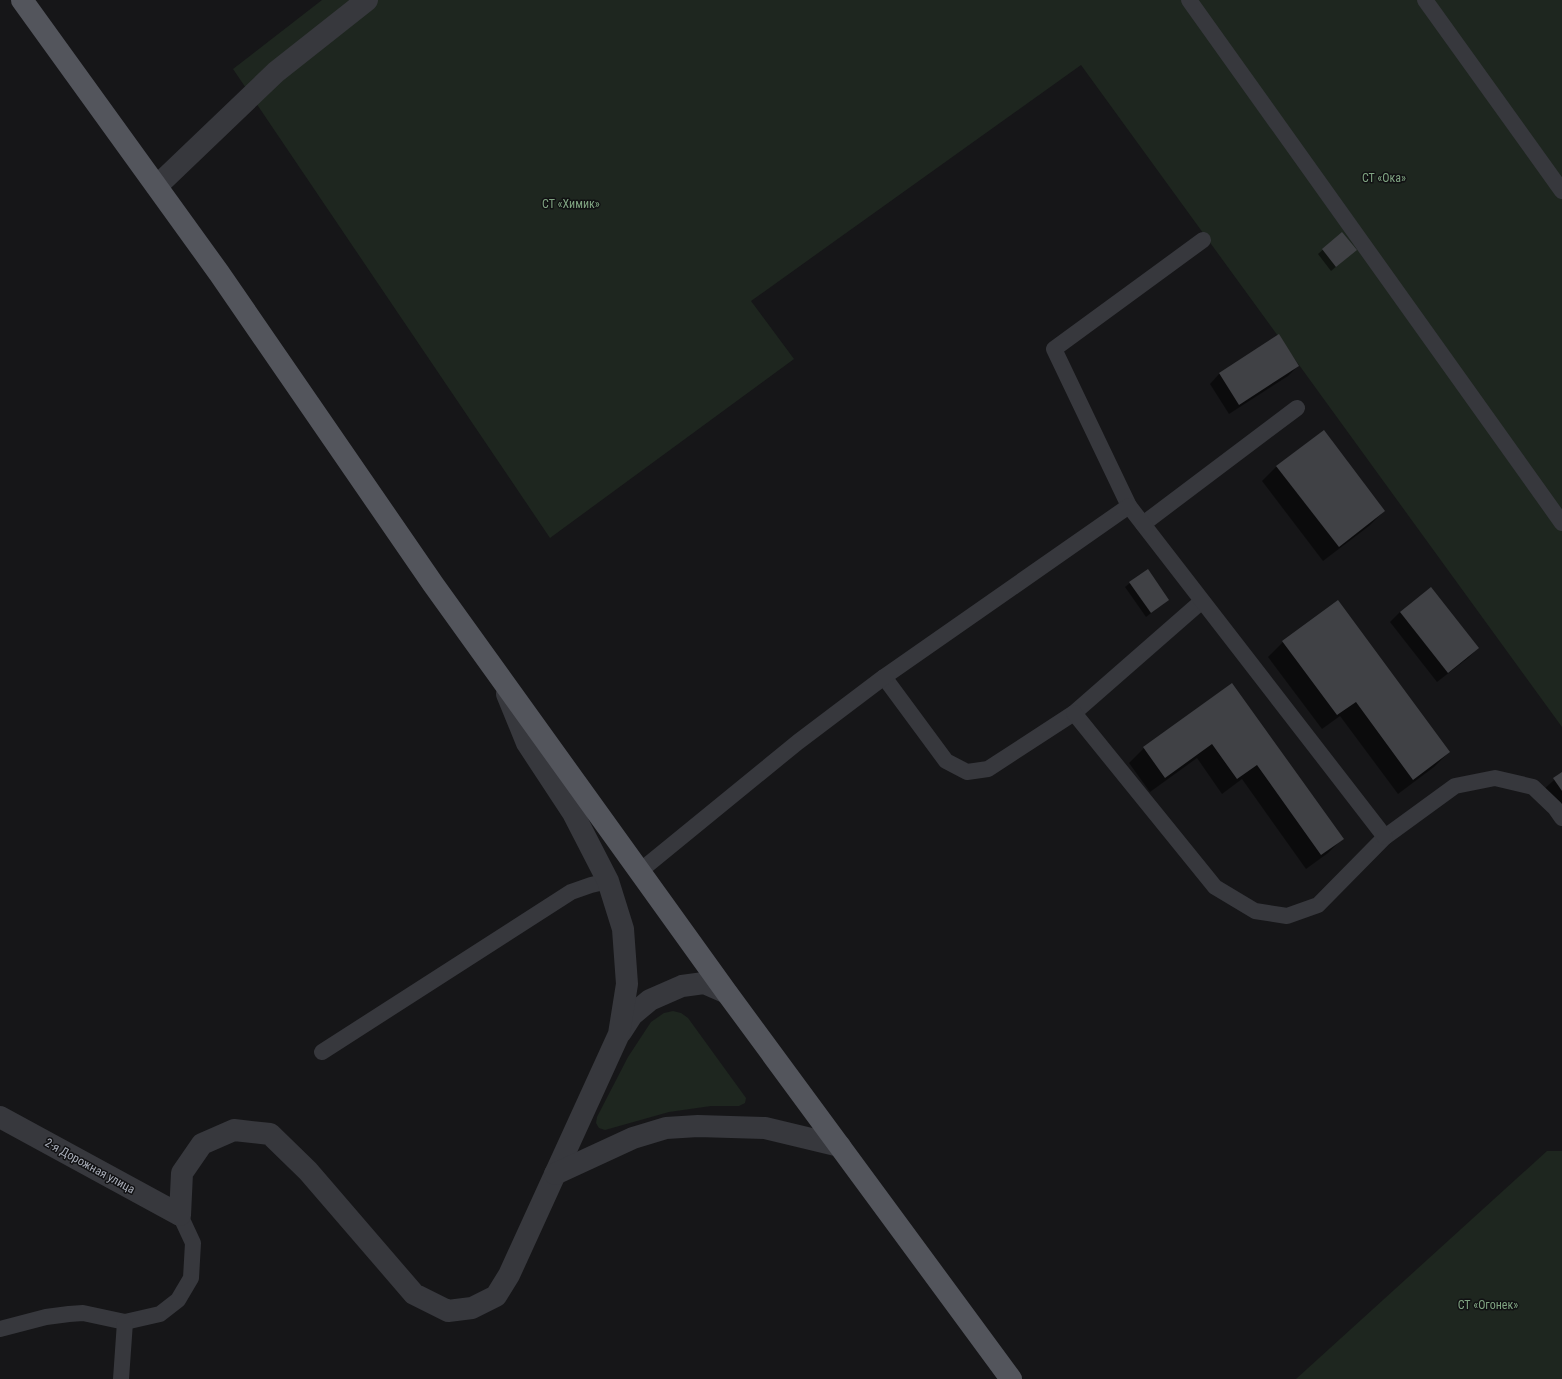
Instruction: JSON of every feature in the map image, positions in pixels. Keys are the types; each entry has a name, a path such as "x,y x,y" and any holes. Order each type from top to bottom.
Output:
{"main road":[{"path":"22,0 219,273 433,584 727,994 1011,1379"}],"street":[{"path":"157,186 276,72 367,0"},
{"path":"500,676 527,743 573,813 608,881 623,929 627,984 619,1034"},
{"path":"180,1215 182,1173 202,1144 234,1130 270,1134 308,1171 414,1294 448,1311 472,1308 496,1296 509,1275 619,1034 632,1015 650,1000 682,986 704,983 727,994"},
{"name":"2-я Дорожная улица","path":"0,1117 180,1215"},
{"path":"555,1174 633,1138 666,1128 698,1126 765,1128 840,1146"}],"lane":[{"path":"1189,0 1562,523"},
{"path":"1425,0 1562,190"},
{"path":"1203,240 1054,349 1129,506 1385,837"},
{"path":"1143,524 1297,408"},
{"path":"640,871 798,742 884,677 1129,506"},
{"path":"884,677 946,762 967,772 988,769 1074,714 1202,601"},
{"path":"1074,714 1215,887 1255,911 1287,916 1318,905 1385,837 1455,786 1495,778 1533,787 1555,808 1562,818"},
{"path":"322,1052 571,892 608,881"},
{"path":"0,1330 46,1317 69,1314 83,1313 126,1322 160,1314 178,1300 191,1278 193,1243 180,1215"},
{"path":"121,1379 126,1322"}],"green space":[{"path":"322,0 1562,0 1562,727 1081,65 751,301 794,359 550,538 233,69"},
{"path":"673,1011 681,1013 688,1018 746,1098 745,1103 739,1106 711,1106 669,1112 605,1130 599,1128 596,1123 597,1117 628,1057 651,1022 664,1013"},
{"name":"СТ «Огонек»","path":"1547,1151 1562,1151 1562,1379 1296,1379"}],"building":[{"path":"1342,232 1357,250 1336,267 1322,249"},
{"path":"1279,334 1299,366 1239,405 1219,373"},
{"path":"1324,430 1385,511 1339,547 1276,466"},
{"path":"1148,569 1169,600 1151,613 1129,582"},
{"path":"1431,587 1479,648 1448,673 1400,612"},
{"path":"1338,600 1450,752 1413,780 1356,702 1337,715 1282,641"},
{"path":"1232,683 1344,839 1321,855 1257,765 1237,779 1212,744 1165,778 1143,747"},
{"path":"1562,772 1562,791 1553,778"}],"park label":[{"name":"СТ «Ока»","path":"1384,178"},
{"name":"СТ «Химик»","path":"571,204"}]}
